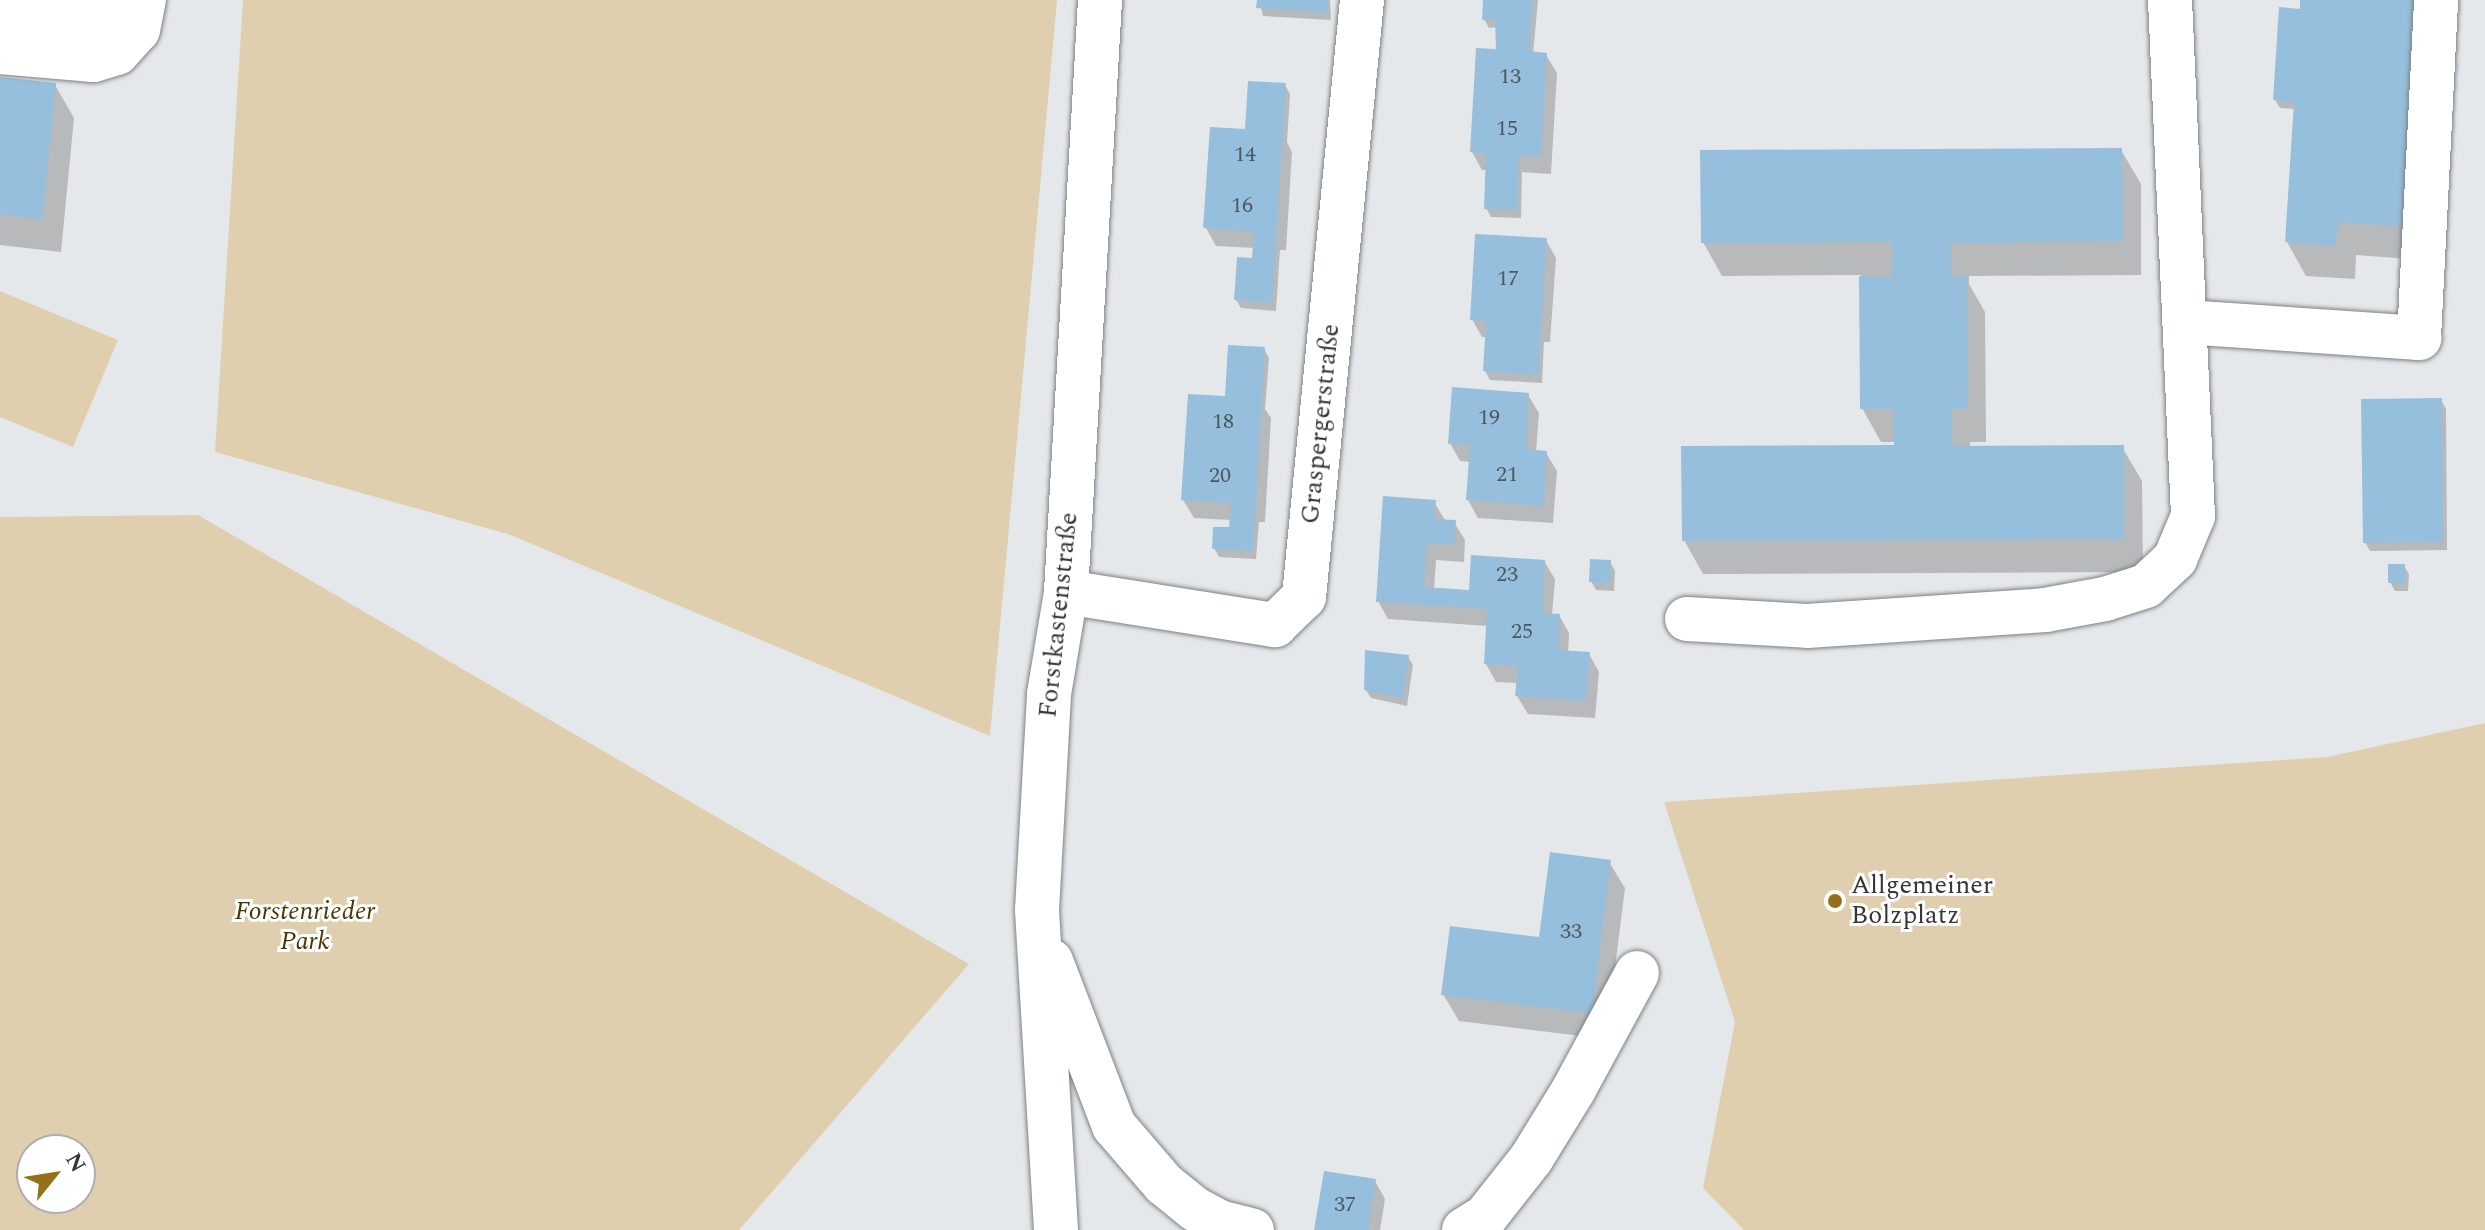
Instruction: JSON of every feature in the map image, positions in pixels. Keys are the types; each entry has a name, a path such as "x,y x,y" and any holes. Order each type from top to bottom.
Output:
{"street":[{"path":"0,11 103,19 132,13 142,0"},
{"path":"0,52 94,60 117,53 138,30 142,0"},
{"name":"Forstkastenstraße","path":"1056,1230 1038,936 1049,694 1066,592 1100,0"},
{"name":"Graspergerstraße","path":"1066,592 1275,625 1304,597 1362,0"},
{"path":"1687,619 1807,626 1898,623 2045,610 2105,599 2146,586 2175,559 2193,516 2170,0"},
{"path":"2185,322 2419,338 2436,0"},
{"path":"1038,936 1114,1126 1164,1184 1195,1209 1219,1222 1252,1230"},
{"path":"1464,1230 1486,1216 1531,1159 1574,1089 1637,973"}],"green space":[{"path":"243,0 1057,0 990,736 508,534 215,452"},
{"path":"0,291 118,340 73,447 0,417"},
{"name":"Forstenrieder Park","path":"198,515 969,964 739,1230 0,1230 0,517"},
{"path":"2485,723 2485,1230 1744,1230 1703,1188 1735,1022 1664,802 2327,757"}],"building":[{"path":"1257,0 1328,0 1327,13 1256,8"},
{"path":"1483,0 1533,0 1529,51 1547,53 1541,157 1519,155 1517,210 1484,209 1486,153 1470,152 1476,48 1496,49 1495,19 1482,20"},
{"path":"2300,0 2419,0 2404,227 2338,222 2336,246 2285,242 2294,102 2273,100 2279,7 2300,9"},
{"path":"0,77 56,83 42,219 0,214"},
{"path":"1248,81 1286,83 1272,303 1234,300 1237,257 1252,258 1254,232 1203,228 1210,127 1245,129"},
{"path":"2122,148 2123,241 1951,243 1951,277 1967,276 1968,408 1952,409 1952,446 2124,445 2124,539 1682,541 1681,446 1894,445 1893,409 1860,409 1859,276 1892,277 1892,242 1701,243 1700,150"},
{"path":"1475,234 1547,238 1538,375 1483,371 1486,321 1470,320"},
{"path":"1228,345 1265,347 1253,551 1212,549 1213,527 1229,527 1231,503 1181,500 1188,394 1225,396"},
{"path":"1452,387 1529,393 1526,449 1547,451 1544,506 1466,500 1470,445 1448,444"},
{"path":"2442,398 2443,542 2363,543 2361,399"},
{"path":"1383,496 1436,500 1434,519 1456,520 1454,545 1427,543 1424,587 1469,590 1471,555 1545,560 1542,613 1560,614 1558,650 1590,652 1586,701 1515,696 1518,666 1484,664 1487,609 1376,602"},
{"path":"1590,559 1611,560 1610,583 1589,582"},
{"path":"2388,564 2405,564 2405,583 2388,583"},
{"path":"1365,650 1409,655 1403,698 1364,690"},
{"path":"1550,852 1611,860 1592,1013 1441,995 1450,926 1539,937"},
{"path":"1324,1171 1376,1179 1368,1230 1314,1230"}],"place":[{"name":"Allgemeiner Bolzplatz","path":"1835,901"}]}
